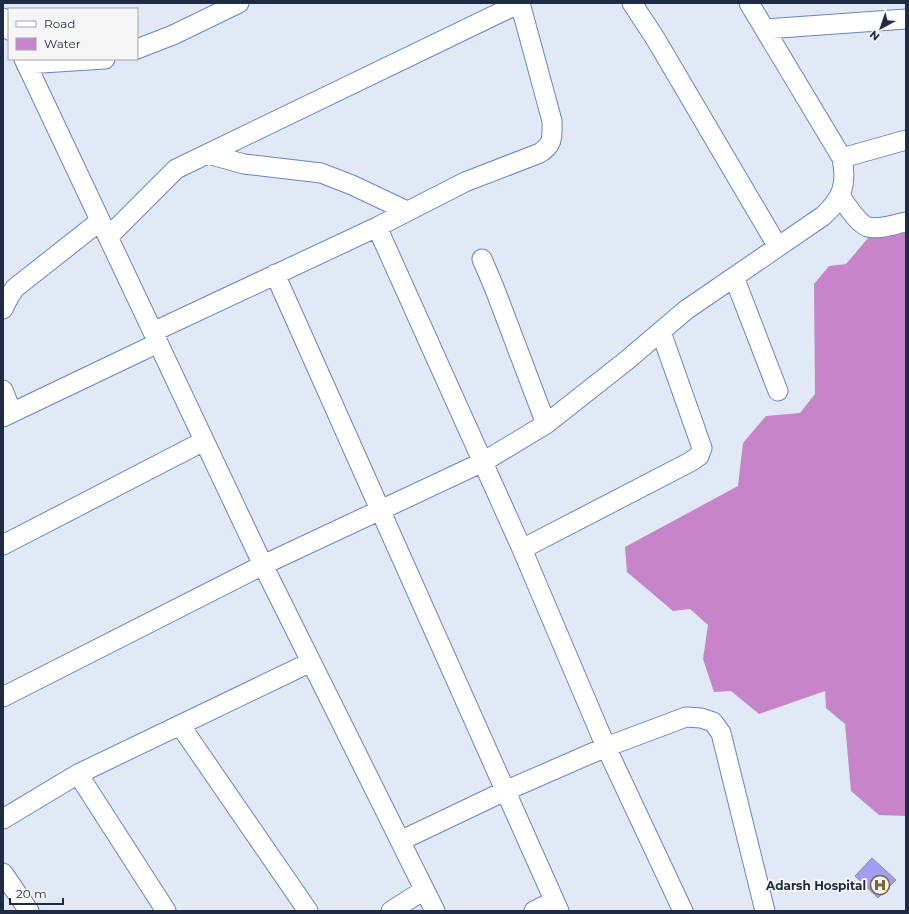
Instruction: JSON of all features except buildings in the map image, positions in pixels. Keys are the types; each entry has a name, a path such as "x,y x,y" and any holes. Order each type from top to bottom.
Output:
{"street":[{"path":"138,49 173,35 218,7 239,3"},
{"path":"3,309 9,297 9,287 104,229 176,169 520,3 552,121 552,137 548,148 540,153 464,182 377,227 275,274 8,415 3,390"},
{"path":"632,3 655,38 778,247"},
{"path":"3,697 263,565 483,462 546,424 626,362 686,310 823,216 840,196 845,172 842,158 749,3"},
{"path":"3,18 8,28"},
{"path":"765,29 906,19"},
{"path":"65,60 25,61 263,565 435,911"},
{"path":"842,158 906,140"},
{"path":"208,154 244,164 321,173 352,185 407,211"},
{"path":"840,196 859,221 867,226 879,227 906,222"},
{"path":"377,227 522,549 606,747 683,911"},
{"path":"482,259 546,424"},
{"path":"275,274 557,906 534,911"},
{"path":"734,277 778,391"},
{"path":"522,549 699,456 702,448 661,332"},
{"path":"3,545 204,441"},
{"path":"3,819 78,774 311,662"},
{"path":"400,842 505,790 606,747 686,717 701,718 713,722 721,733 765,911"},
{"path":"180,725 308,911"},
{"path":"78,774 166,911"},
{"path":"3,873 29,911"},
{"path":"391,911 424,890"}],"water":[{"path":"906,233 906,816 879,815 851,791 845,724 826,708 825,691 759,714 731,691 714,692 703,659 708,625 690,609 673,611 627,572 625,547 738,486 743,443 766,416 800,413 815,394 814,284 829,266 846,264 869,237"}],"place":[{"name":"Adarsh Hospital","path":"880,885"}]}
